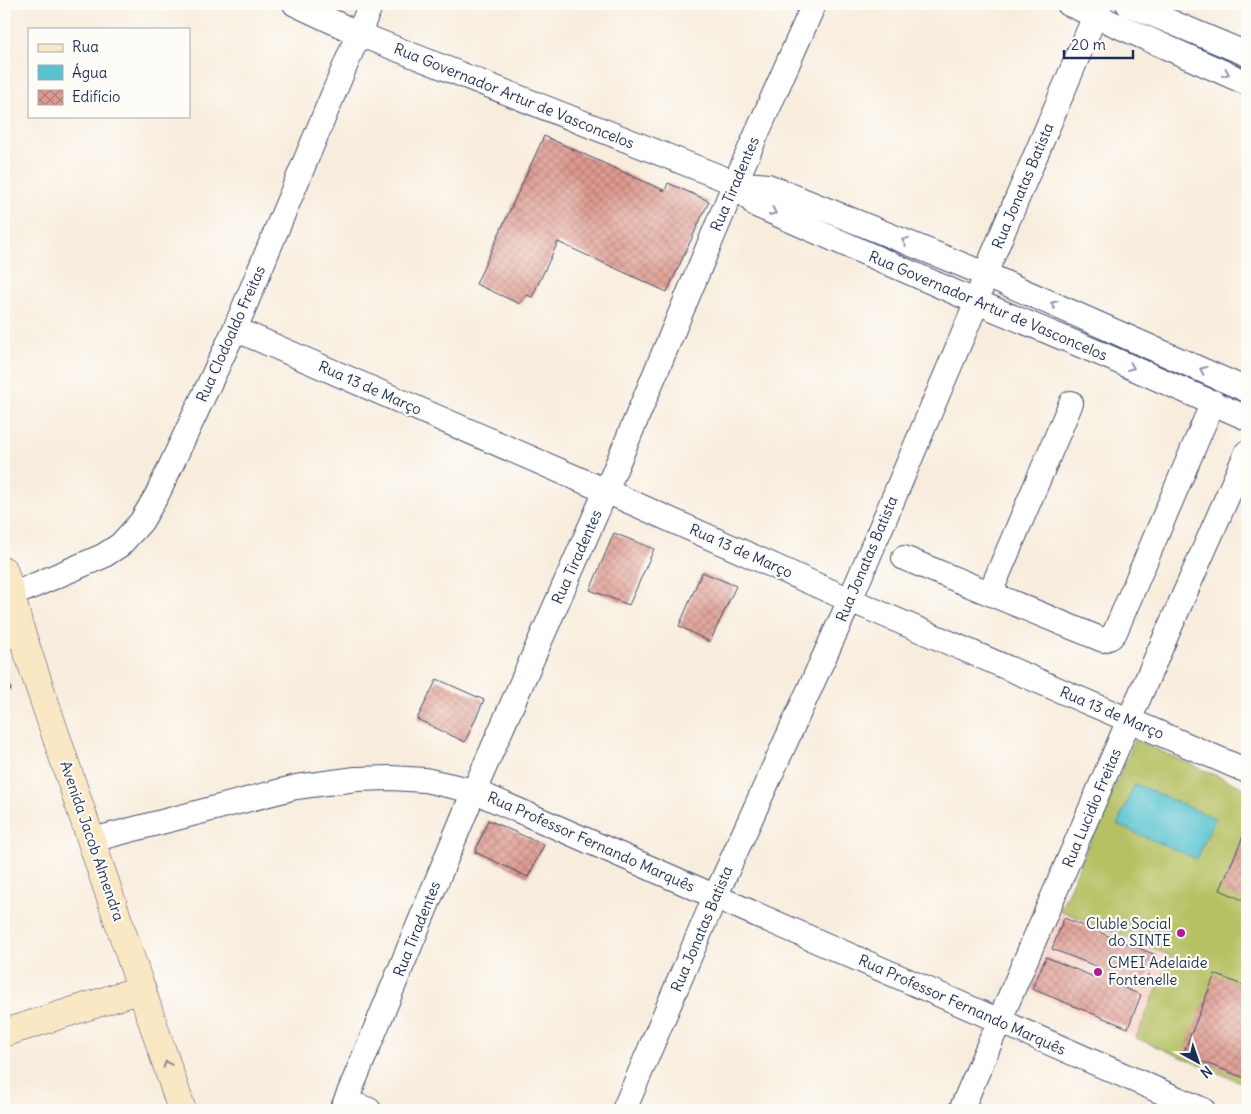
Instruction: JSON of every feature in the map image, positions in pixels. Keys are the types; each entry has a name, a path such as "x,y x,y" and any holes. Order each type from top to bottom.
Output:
{"street":[{"name":"Rua Governador Artur de Vasconcelos","path":"295,4 359,34 735,184 768,186 985,274 1247,390"},
{"name":"Rua Clodoaldo Freitas","path":"8,583 104,556 120,545 141,522 157,494 236,328 371,4"},
{"name":"Rua Tiradentes","path":"344,1106 474,790 606,491 735,184 814,4"},
{"path":"1069,4 1098,10 1247,82"},
{"path":"1128,4 1247,54"},
{"name":"Rua Jonatas Batista","path":"624,1110 715,897 850,600 977,302 985,274 1098,10"},
{"name":"Rua Governador Artur de Vasconcelos","path":"735,184 756,205 1247,418"},
{"name":"Rua 13 de Março","path":"236,328 850,600 1247,771"},
{"path":"904,558 1104,640 1111,637 1115,632 1212,402"},
{"path":"990,594 1070,403"},
{"name":"Rua Lucidio Freitas","path":"961,1110 1247,452"},
{"name":"Avenida Jacob Almendra","path":"8,583 12,635 92,840 182,1110"},
{"name":"Rua Professor Fernando Marquês","path":"92,840 296,787 356,779 391,778 425,780 474,790 1203,1110"},
{"path":"4,1033 142,989"},
{"path":"344,1106 368,1110"}],"shaded area":[{"name":"CMEI Adelaide Fontenelle","path":"1060,910 1171,956 1136,1038 1025,989"}],"green space":[{"name":"Cluble Social do SINTE","path":"1135,740 1247,789 1247,1085 1136,1038 1171,956 1060,910"}],"water":[{"path":"1135,784 1215,818 1197,859 1117,825"}],"building":[{"path":"544,136 665,191 668,183 709,201 667,292 558,242 532,297 527,295 520,304 476,284"},
{"path":"614,533 654,549 629,605 590,590"},
{"path":"702,572 736,586 710,642 679,626"},
{"path":"4,667 11,690 4,693"},
{"path":"437,679 484,700 465,742 417,719"},
{"path":"488,820 544,845 528,877 475,852"},
{"path":"1247,827 1247,902 1220,890"},
{"name":"CMEI Adelaide Fontenelle","path":"1064,918 1156,955 1143,987 1120,978 1117,985 1141,995 1128,1028 1032,989 1046,957 1094,977 1098,967 1052,949"},
{"path":"1215,974 1247,987 1247,1079 1183,1054"}],"place":[{"name":"Cluble Social do SINTE","path":"1181,933"},
{"name":"CMEI Adelaide Fontenelle","path":"1098,972"}]}
